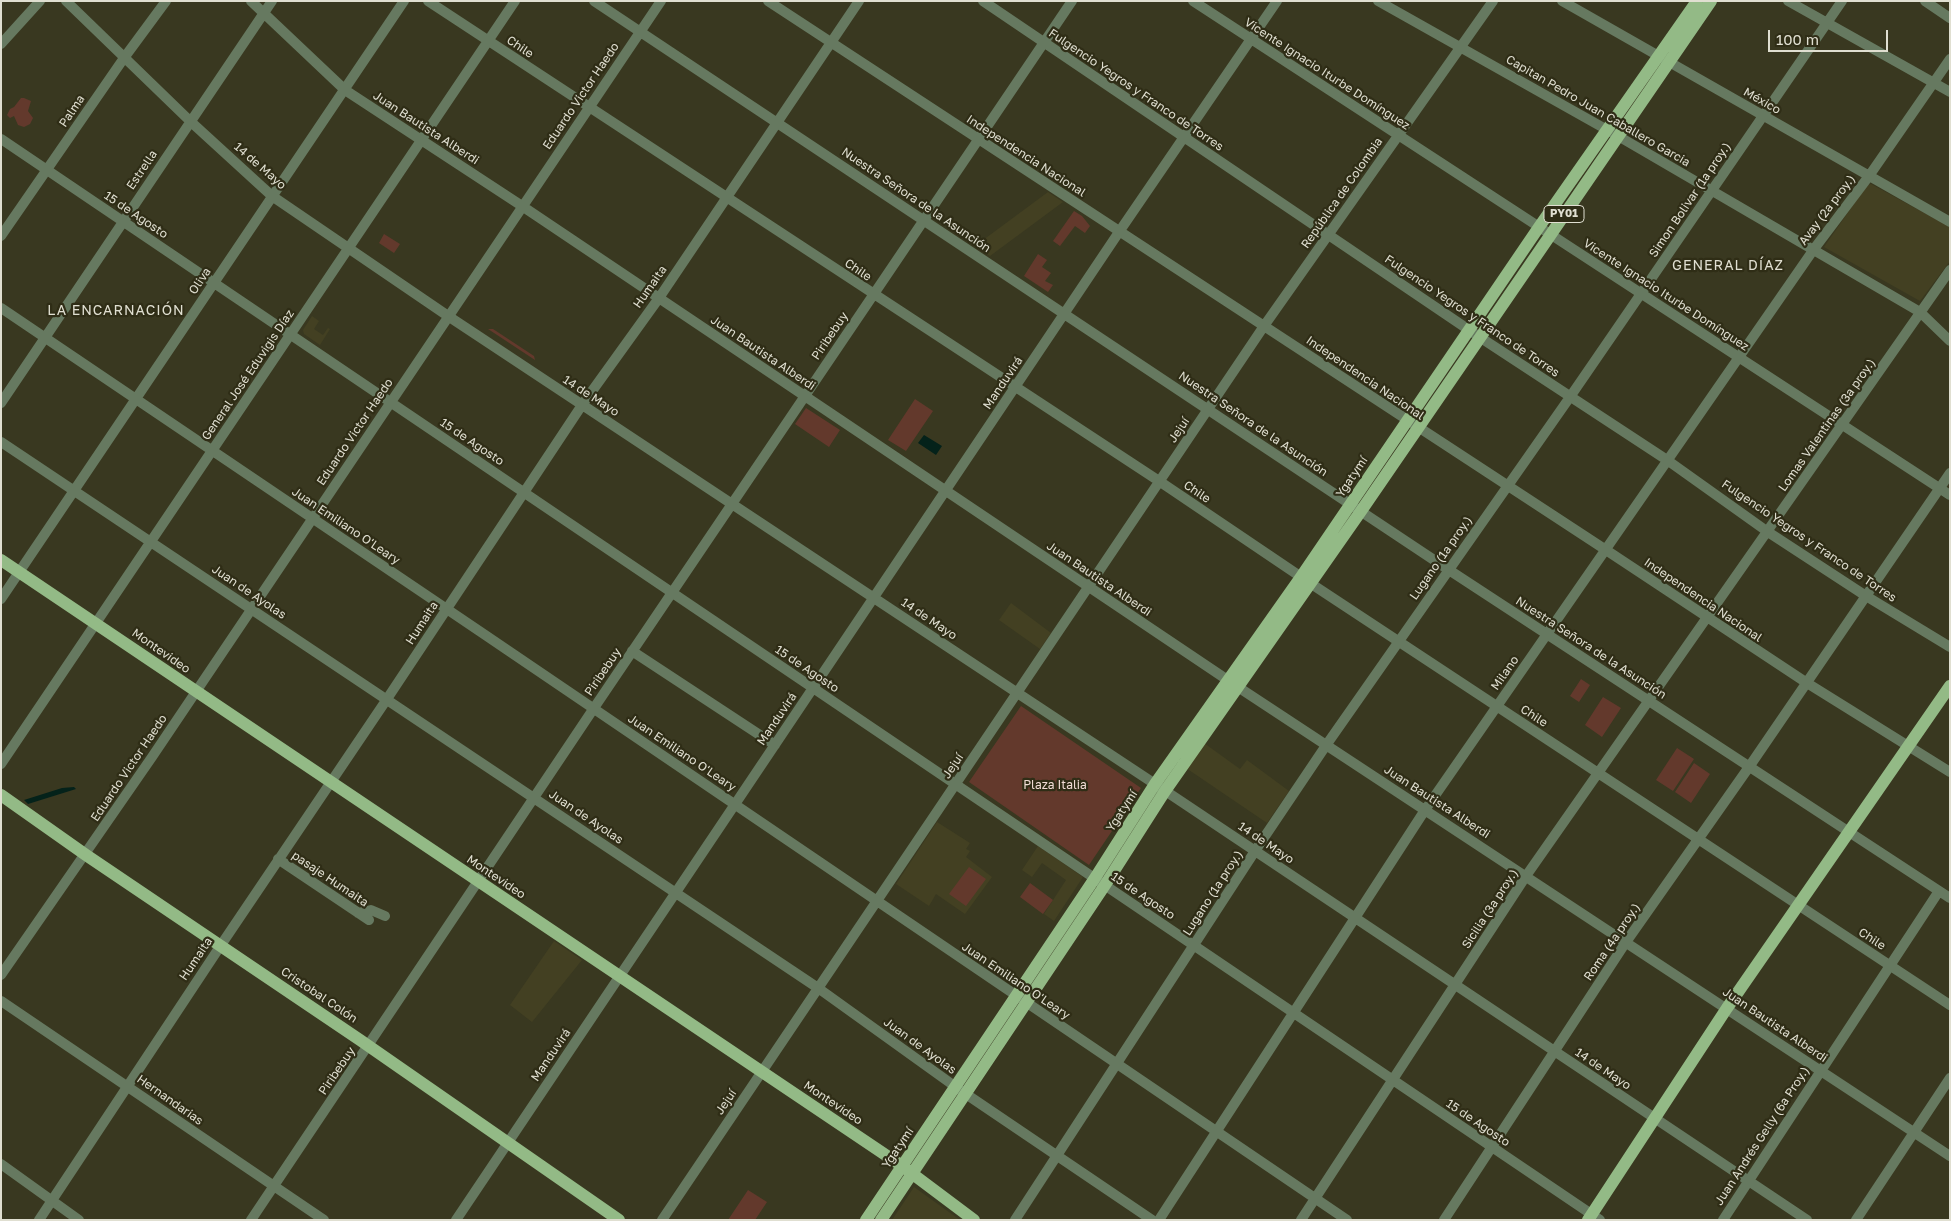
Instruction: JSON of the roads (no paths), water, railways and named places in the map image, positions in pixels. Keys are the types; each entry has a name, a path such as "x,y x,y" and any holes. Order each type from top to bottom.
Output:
{"main road":[{"name":"PY01","path":"1664,59 1697,1"},
{"name":"PY01","path":"1412,424 1474,333 1539,226 1612,133 1664,59 1711,1"},
{"name":"PY01","path":"1474,333 1550,234 1612,133"},
{"name":"Ygatymí","path":"866,1220 907,1170 1100,882 1160,787 1306,580 1412,424"},
{"name":"Montevideo","path":"1,560 907,1170 974,1220"},
{"path":"1593,1218 1655,1118 1727,1008 1950,686"},
{"name":"Cristobal Colón","path":"1,796 369,1046 619,1220"},
{"name":"Ygatymí","path":"881,1220 907,1170"}],"street":[{"path":"1,44 40,1"},
{"name":"14 de Mayo","path":"66,1 190,121 272,196 448,316 1160,787 1808,1220"},
{"name":"Palma","path":"1,236 124,58 166,1"},
{"name":"Juan Bautista Alberdi","path":"251,1 345,90 422,139 1233,683 1950,1156"},
{"name":"Estrella","path":"1,404 272,1"},
{"name":"Oliva","path":"1,599 404,1"},
{"name":"Chile","path":"428,1 1950,1006"},
{"name":"General José Eduvigis Díaz","path":"1,764 515,1"},
{"name":"Nuestra Señora de la Asunción","path":"594,1 1449,570 1950,898"},
{"name":"Eduardo Victor Haedo","path":"1,976 86,855 661,1"},
{"name":"Independencia Nacional","path":"768,1 1806,683 1950,772"},
{"name":"Humaita","path":"39,1220 127,1085 582,405 659,298 859,1"},
{"name":"Fulgencio Yegros y Franco de Torres","path":"983,1 1474,333 1667,460 1768,532 1866,596 1950,647"},
{"name":"Piribebuy","path":"251,1220 632,650 1072,1"},
{"name":"Vicente Ignacio Iturbe Domínguez","path":"1193,1 1950,495"},
{"name":"Manduvirá","path":"456,1220 1119,232 1277,1"},
{"name":"Capitan Pedro Juan Caballero Garcia","path":"1378,1 1712,190 1920,312 1950,341"},
{"name":"República de Colombia","path":"1264,326 1493,1"},
{"name":"México","path":"1562,1 1950,222"},
{"path":"1788,1 1950,92"},
{"name":"Simon Bolivar (1ª proy.)","path":"1507,486 1842,1"},
{"path":"1925,1 1950,18"},
{"name":"Avay (2ª proy.)","path":"1606,550 1738,357 1950,59"},
{"name":"15 de Agosto","path":"1,139 1194,945 1492,1147 1593,1218"},
{"name":"Lomas Valentinas (3ª proy.)","path":"1707,618 1950,270"},
{"name":"Juan Emiliano O'Leary","path":"1,308 1347,1220"},
{"name":"Jejuí","path":"662,1220 1264,326"},
{"name":"Juan de Ayolas","path":"1,442 676,892 818,988 960,1090 1152,1220"},
{"name":"Roma (4ª proy.)","path":"1444,1220 1626,942 1950,474"},
{"name":"Lugano (1ª proy.)","path":"1015,1220 1255,851 1327,744 1507,486"},
{"name":"Milano","path":"1159,1220 1425,810 1606,550"},
{"name":"Sicilia (3ª proy.)","path":"1301,1220 1526,876 1707,618"},
{"path":"632,650 775,745"},
{"name":"pasaje Humaita","path":"278,860 369,920"},
{"name":"Juan Andrés Gelly (6ª Proy.)","path":"1723,1220 1939,891"},
{"path":"358,913 372,910 385,916"},
{"name":"Hernandarias","path":"1,1001 324,1220"},
{"path":"1856,1220 1950,1078"},
{"path":"1,1164 79,1220"}],"water":[{"path":"924,435 942,446 936,455 918,443"},
{"path":"74,787 76,789 28,804 24,800 62,788"}],"district":[{"name":"GENERAL DÍAZ","path":"1728,266"},
{"name":"LA ENCARNACIÓN","path":"116,311"}],"park label":[{"name":"Plaza Italia","path":"1055,785"}]}
